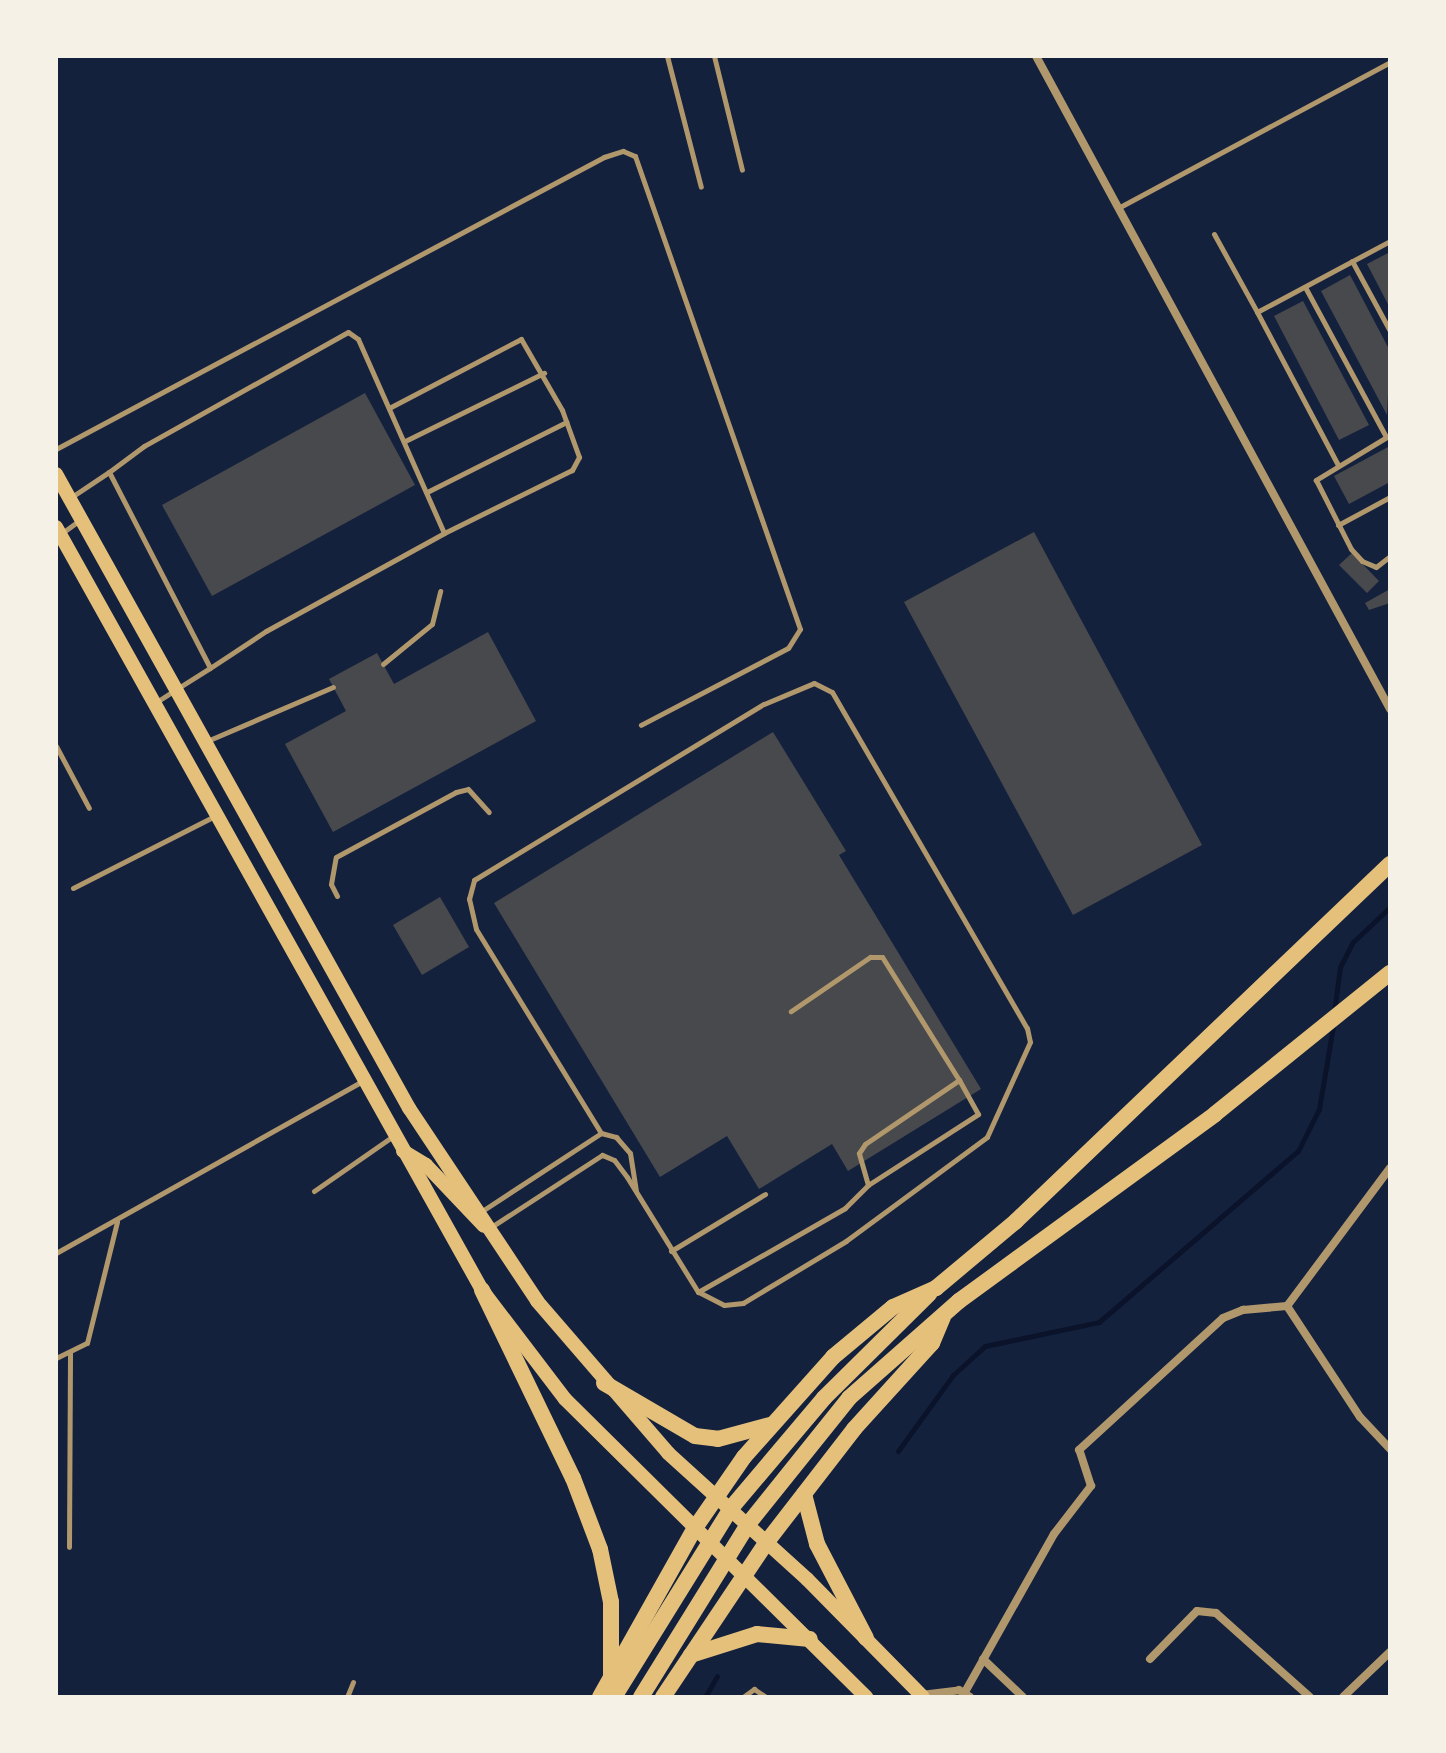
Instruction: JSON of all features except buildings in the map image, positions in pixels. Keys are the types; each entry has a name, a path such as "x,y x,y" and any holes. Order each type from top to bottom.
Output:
{"main road":[{"path":"56,474 202,743 409,1108 481,1211 537,1301 604,1383 716,1499 845,1616 922,1696"},
{"path":"57,533 482,1290 573,1478 600,1549 611,1602 611,1677"},
{"path":"614,1697 732,1507 840,1383 936,1288 1084,1160 1390,864"},
{"path":"641,1697 749,1523 849,1398 946,1312 1293,1052 1390,973"},
{"path":"403,1151 426,1165 478,1222 491,1227"},
{"path":"600,1697 695,1528 771,1424 833,1357 893,1307 936,1288"},
{"path":"482,1290 565,1399 866,1697"},
{"path":"663,1697 766,1543 854,1429 932,1343 946,1312"},
{"path":"604,1383 695,1436 718,1439 771,1424"},
{"path":"804,1494 817,1544 866,1638"},
{"path":"689,1656 757,1634 810,1639"}],"street":[{"path":"1036,56 1390,709"},
{"path":"922,1696 968,1695 983,1659 1054,1534 1091,1486 1079,1450 1223,1318 1243,1310 1287,1306 1390,1168"},
{"path":"1287,1306 1360,1417 1390,1449"},
{"path":"1150,1659 1197,1611 1216,1613 1310,1697"},
{"path":"1343,1697 1390,1652"},
{"path":"983,1659 1023,1697"}],"lane":[{"path":"667,56 701,187"},
{"path":"714,56 742,170"},
{"path":"1118,208 1390,62"},
{"path":"56,449 604,157 623,151 635,156 800,629 788,648 641,725"},
{"path":"1214,234 1338,465"},
{"path":"1257,312 1390,241"},
{"path":"1352,261 1390,331"},
{"path":"1305,287 1388,436 1316,480 1351,549 1369,566 1390,556"},
{"path":"69,498 144,446 348,332 358,339 444,533"},
{"path":"154,703 359,577 572,470 579,457 545,373 521,339 507,342 388,408"},
{"path":"405,441 545,373"},
{"path":"427,492 566,422"},
{"path":"109,472 210,668"},
{"path":"1338,525 1390,497"},
{"path":"57,533 81,520"},
{"path":"383,664 432,624 440,591"},
{"path":"491,1227 602,1155 614,1160 698,1292 724,1305 743,1303 846,1241 971,1152 999,1116 1030,1042 1027,1028 832,692 814,683 764,704 474,880 469,899 476,929 601,1133 616,1137 630,1153 637,1171 636,1193"},
{"path":"202,743 333,687"},
{"path":"56,746 89,808"},
{"path":"337,896 331,884 336,857 456,792 468,789 489,812"},
{"path":"73,888 216,816"},
{"path":"698,1292 845,1208 868,1185 978,1114 882,957 870,957 791,1011"},
{"path":"56,1253 363,1080"},
{"path":"868,1185 859,1153 865,1144 959,1080"},
{"path":"481,1211 601,1133"},
{"path":"314,1191 394,1136"},
{"path":"671,1251 765,1194"},
{"path":"56,1358 87,1343 117,1221"},
{"path":"69,1547 70,1352"},
{"path":"675,1678 677,1697"},
{"path":"347,1697 353,1682"},
{"path":"743,1697 754,1689 766,1697"}],"waterway":[{"path":"1334,1012 1340,967 1353,942 1390,907"},
{"path":"898,1451 953,1375 985,1346 1099,1322 1298,1151 1319,1109 1333,1026"},
{"path":"705,1697 717,1676"}]}
